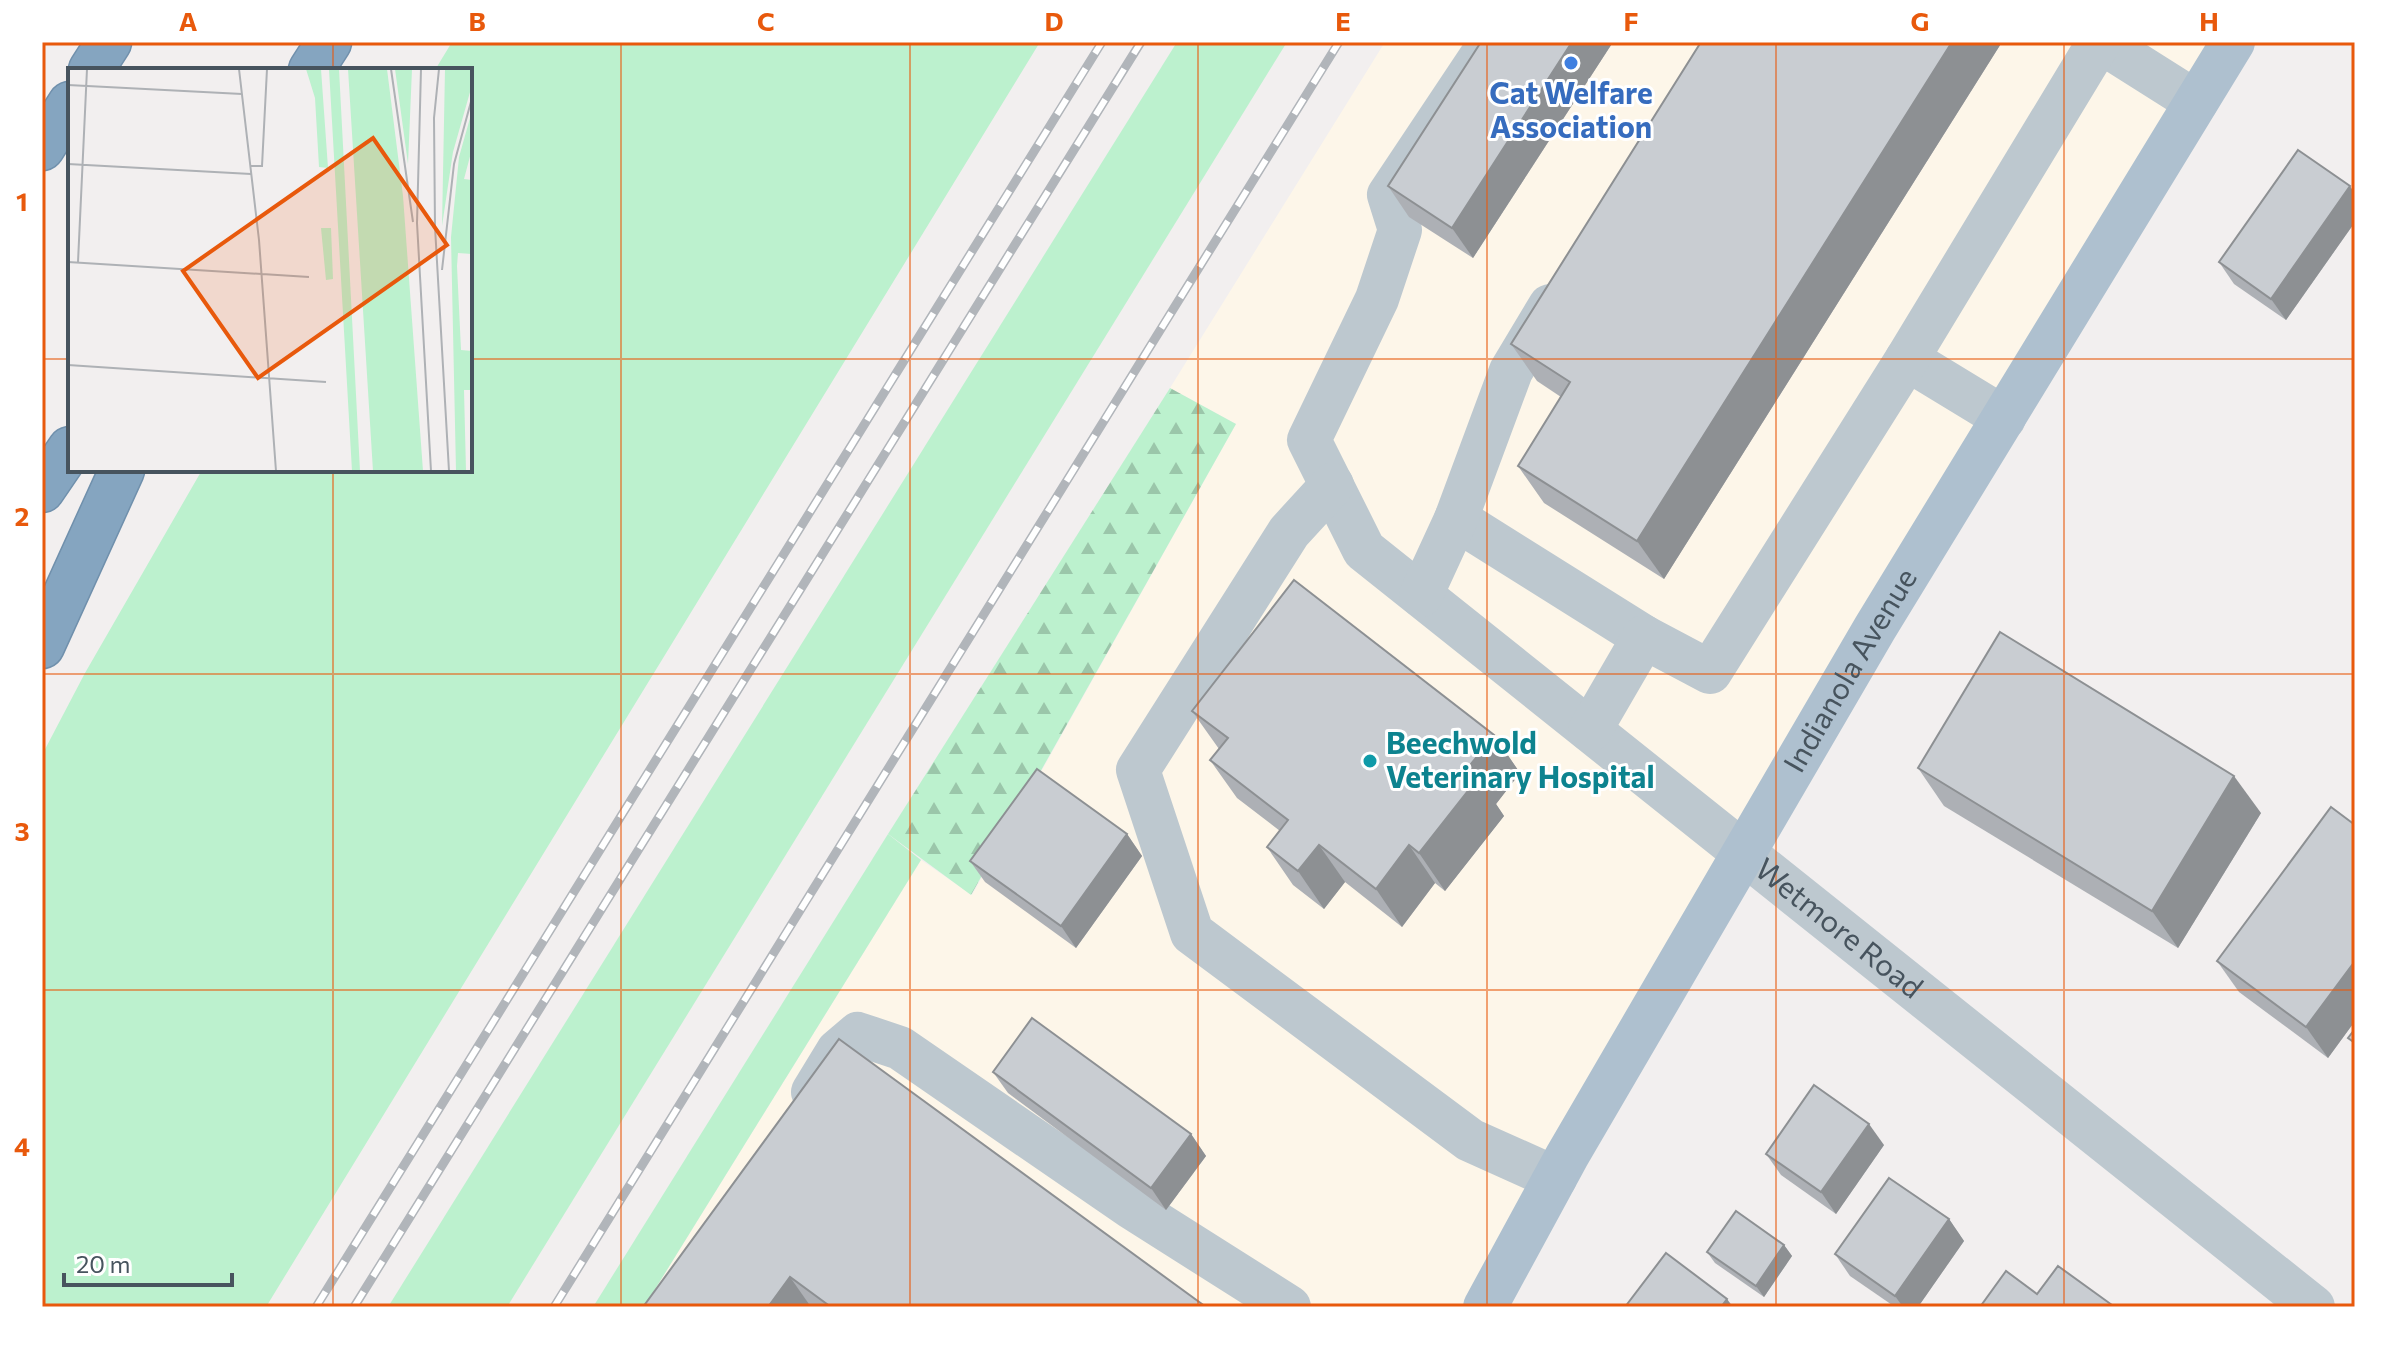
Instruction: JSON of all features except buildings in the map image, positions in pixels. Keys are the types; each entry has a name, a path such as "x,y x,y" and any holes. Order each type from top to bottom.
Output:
{"highway":[{"path":"92,68 109,42"},
{"path":"312,68 329,42"},
{"path":"42,148 68,107"},
{"path":"42,490 68,452"},
{"path":"42,646 121,472"}],"main road":[{"name":"Indianola Avenue","path":"1485,1307 1555,1178 1875,628 2233,42"}],"street":[{"path":"1491,42 1389,195 1400,230 1377,299 1309,440 1332,485 1289,532 1138,770 1192,933 1470,1140 1555,1178"},
{"path":"1456,519 1644,637 1710,672 1907,359 2100,42 2196,102"},
{"path":"1421,595 1456,519 1511,371 1569,275"},
{"path":"1907,359 2004,418"},
{"name":"Wetmore Road","path":"1332,485 1364,550 2313,1307"},
{"path":"1590,730 1644,637"},
{"path":"790,1130 838,1051 858,1034 900,1048 1131,1207 1289,1307"}],"shaded area":[{"path":"1385,42 2235,42 1505,1307 644,1307 921,860 972,895 1236,424 1170,388"}],"green space":[{"path":"452,42 1040,42 266,1307 42,1307 42,755 85,673 201,472 472,472 472,68 436,68"},
{"path":"1177,42 1287,42 507,1307 388,1307"},
{"path":"1170,388 1236,424 971,895 888,834"},
{"path":"888,834 921,860 644,1307 593,1307"}],"railway":[{"path":"316,1307 1102,42"},
{"path":"354,1307 1141,42"},
{"path":"554,1307 1339,42"}],"place":[{"name":"Cat Welfare Association","path":"1571,63"},
{"name":"Beechwold Veterinary Hospital","path":"1370,761"}]}
